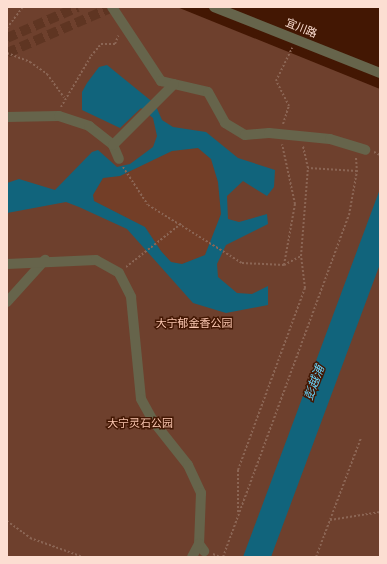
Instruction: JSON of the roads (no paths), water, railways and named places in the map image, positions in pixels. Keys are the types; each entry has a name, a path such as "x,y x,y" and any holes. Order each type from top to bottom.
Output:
{"street":[{"path":"112,7 123,26 161,81 208,92 225,123 245,135 300,135 330,139 361,149"},
{"name":"宜川路","path":"214,7 380,73"},
{"path":"113,145 174,84"},
{"path":"7,117 59,116 89,126 113,145 119,159"},
{"path":"7,264 45,260 96,260 119,272 130,297 141,398 153,421 188,466 201,493 202,548 192,557"},
{"path":"7,302 45,260"}],"water":[{"path":"107,65 155,104 162,120 173,127 206,132 238,158 275,170 274,187 267,196 243,181 227,196 228,219 239,222 267,214 268,224 226,245 217,264 218,277 237,293 252,294 268,286 268,305 226,313 193,303 127,229 66,202 7,213 7,183 19,179 55,190 92,152 98,150 117,167 130,164 153,147 157,136 153,118 141,108 120,128 82,110 82,92 99,67","holes":["198,148 211,159 218,182 221,214 205,255 182,264 171,262 161,251 145,227 94,201 93,195 103,178 120,176 172,151"]},
{"name":"彭越浦","path":"380,189 380,264 271,557 243,557"}],"tunnel":[{"path":"7,38 78,7"},
{"path":"7,53 113,7"}],"park label":[{"name":"大宁郁金香公园","path":"194,324"},
{"name":"大宁灵石公园","path":"140,424"}]}
